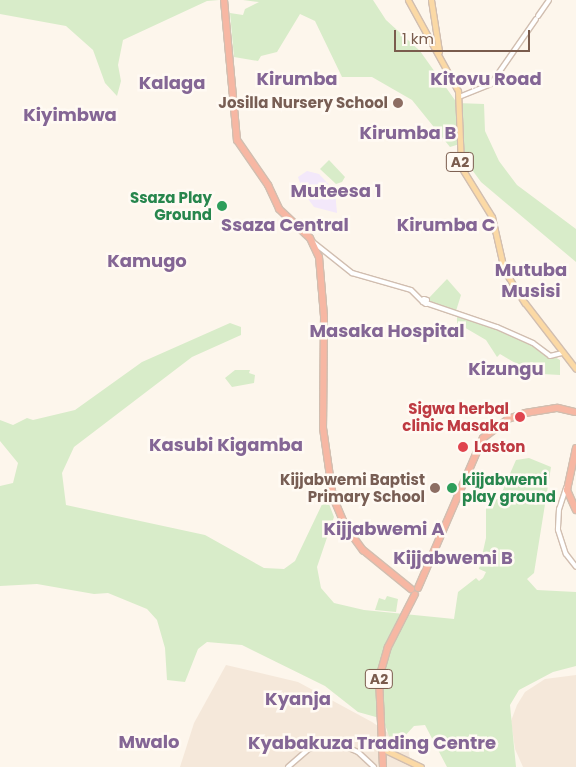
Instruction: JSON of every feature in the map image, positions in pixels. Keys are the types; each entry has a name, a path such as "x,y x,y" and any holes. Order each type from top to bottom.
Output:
{"highway":[{"path":"224,0 237,140 268,185 279,209 313,242 319,257 322,278 323,428 333,497 346,527 364,550 414,589"},
{"name":"A2","path":"383,767 378,688 381,666 483,438 521,414 558,408 576,412"},
{"path":"576,448 573,471 567,483 568,494 576,510"}],"main road":[{"name":"A2","path":"408,0 439,55 459,97 461,167 492,217 497,250 506,274 535,318 576,369"},
{"path":"431,0 439,55"},
{"path":"381,748 421,767"}],"street":[{"path":"459,97 492,84 550,0"},
{"path":"313,242 345,268 364,278 407,289 425,301 497,327 533,343 550,356 562,353"},
{"path":"567,483 558,522 565,551 576,567"},
{"path":"288,767 309,749 332,741 358,752 374,767"}],"shaded area":[{"path":"307,171 319,174 335,191 337,213 314,207 303,192 298,177"},
{"path":"226,665 298,682 372,722 408,746 411,767 180,767 194,723"},
{"path":"576,675 576,767 523,767 515,749 511,721 517,705 525,692 545,679"}],"green space":[{"path":"0,0 219,0 207,1 123,40 118,65 121,81 117,96 105,83 93,50 66,26 0,14"},
{"path":"243,0 373,0 386,20 420,51 457,103 484,104 485,131 499,161 517,185 576,229 576,262 481,182 467,163 463,143 450,147 412,100 372,77 342,77 315,21 300,14 277,52 261,56 258,61 234,57 230,13 243,15 245,9 259,2"},
{"path":"329,160 345,177 342,182 336,184 320,169"},
{"path":"447,279 461,295 456,311 427,300"},
{"path":"457,313 537,347 560,360 560,375 542,374 542,368 517,364 500,354 497,357 486,340 457,323"},
{"path":"230,323 241,327 241,335 192,357 74,447 62,473 66,505 205,535 264,568 284,569 295,561 326,496 334,517 317,567 321,588 334,603 364,610 454,619 458,592 476,578 479,581 486,572 479,569 486,538 486,500 499,499 516,460 529,458 551,467 534,573 527,579 537,590 576,592 576,666 553,672 519,690 510,705 516,767 447,767 425,725 414,726 402,739 389,736 383,719 358,712 325,686 242,645 207,642 198,649 185,682 167,680 165,648 157,620 147,609 108,593 94,594 37,584 0,586 0,486 13,483 18,463 0,441 0,420 13,425 27,418 33,420 75,410 142,362"},
{"path":"235,370 250,370 249,373 255,375 254,383 232,387 225,378"},
{"path":"387,596 398,599 396,612 375,610 379,598 385,600"}],"place":[{"name":"Josilla Nursery School","path":"398,103"},
{"name":"Ssaza Play Ground","path":"222,206"},
{"name":"Sigwa herbal clinic Masaka","path":"520,417"},
{"name":"Laston","path":"463,447"},
{"name":"Kijjabwemi Baptist Primary School","path":"435,488"},
{"name":"kijjabwemi play ground","path":"452,488"}],"district":[{"name":"Kirumba","path":"297,79"},
{"name":"Kitovu Road","path":"486,79"},
{"name":"Kalaga","path":"172,83"},
{"name":"Kiyimbwa","path":"70,115"},
{"name":"Kirumba B","path":"408,133"},
{"name":"Muteesa 1","path":"336,191"},
{"name":"Ssaza Central","path":"285,225"},
{"name":"Kirumba C","path":"446,225"},
{"name":"Kamugo","path":"147,261"},
{"name":"Mutuba Musisi","path":"531,281"},
{"name":"Masaka Hospital","path":"387,331"},
{"name":"Kizungu","path":"506,369"},
{"name":"Kasubi Kigamba","path":"226,445"},
{"name":"Kijjabwemi A","path":"384,529"},
{"name":"Kijjabwemi B","path":"453,558"},
{"name":"Kyanja","path":"298,699"},
{"name":"Mwalo","path":"149,742"},
{"name":"Kyabakuza Trading Centre","path":"372,743"}]}
